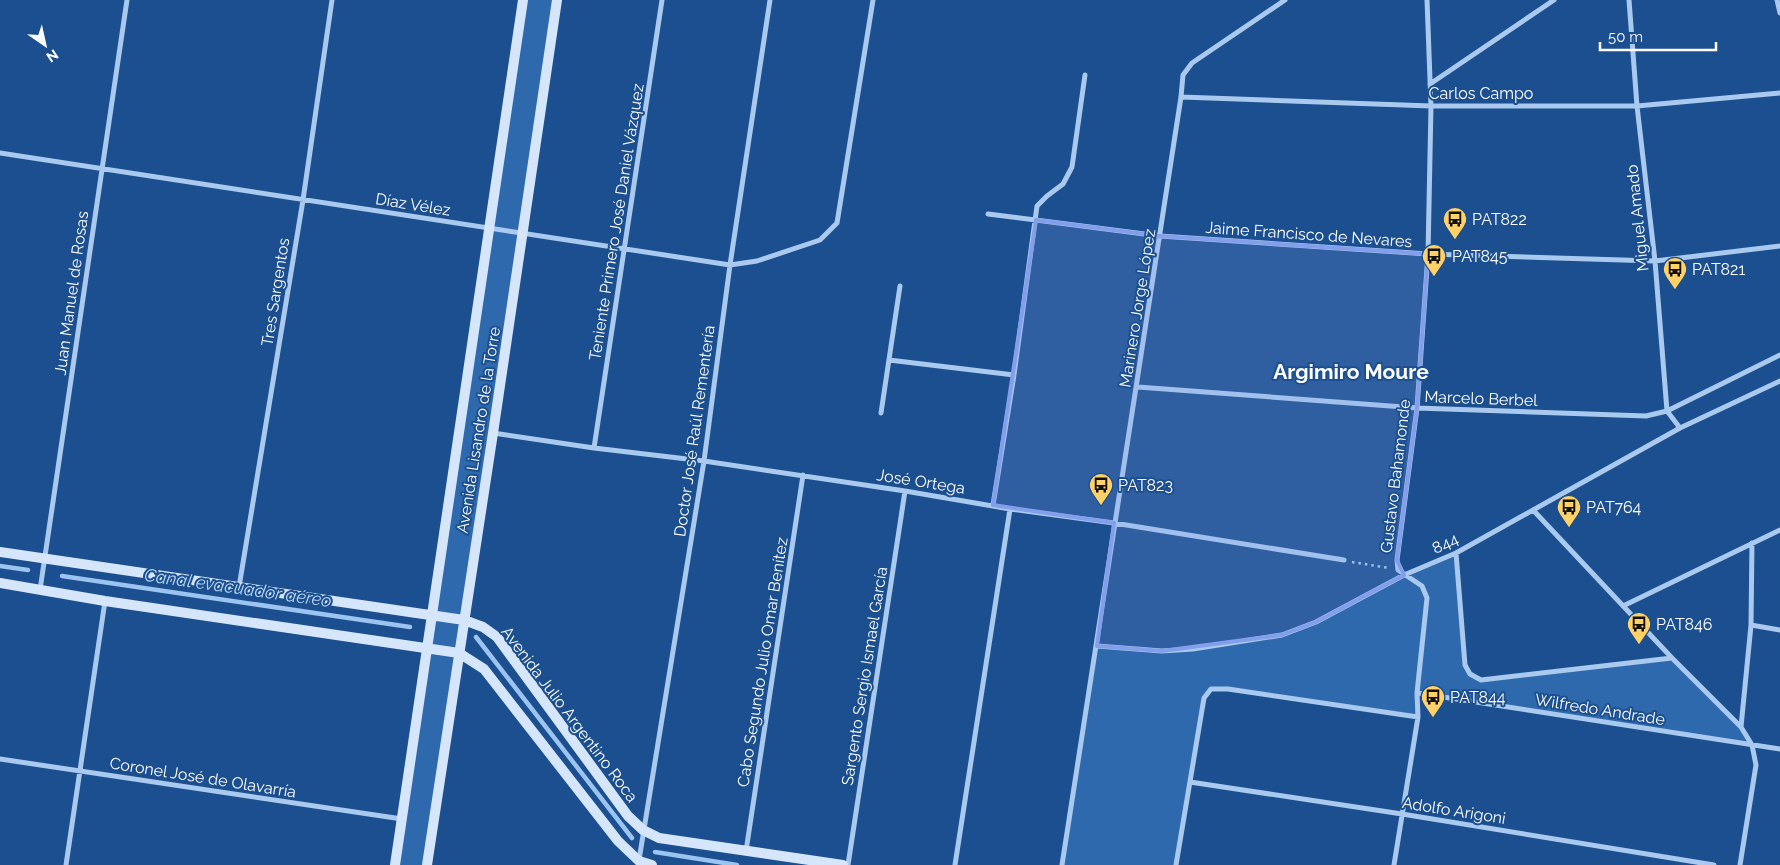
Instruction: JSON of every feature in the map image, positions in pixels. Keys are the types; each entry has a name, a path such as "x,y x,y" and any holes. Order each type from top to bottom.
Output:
{"main road":[{"name":"Avenida Lisandro de la Torre","path":"395,865 522,0"},
{"name":"Avenida Lisandro de la Torre","path":"427,865 557,0"},
{"name":"Avenida Julio Argentino Roca","path":"0,552 432,615 464,620 483,627 497,637 628,816 643,830 659,838 844,865"},
{"path":"0,584 459,653 484,669 618,842 639,863 652,865"}],"street":[{"name":"Juan Manuel de Rosas","path":"40,590 127,0"},
{"name":"Tres Sargentos","path":"239,587 302,200 332,0"},
{"name":"Teniente Primero José Daniel Vázquez","path":"594,448 662,0"},
{"name":"Doctor José Raúl Rementería","path":"639,863 704,461 730,265 770,0"},
{"name":"Díaz Vélez","path":"0,153 730,265 757,261 820,240 837,222 873,0"},
{"name":"Marinero Jorge López","path":"1062,865 1098,646 1114,523 1138,386 1183,74 1192,63 1285,0"},
{"name":"Gustavo Bahamonde","path":"1394,865 1418,717 1417,693 1427,598 1422,586 1398,570 1397,560 1417,408 1428,254 1431,106 1427,0"},
{"path":"1430,84 1554,0"},
{"name":"Miguel Amado","path":"1628,0 1637,106 1655,261 1667,411"},
{"path":"1777,0 1780,13"},
{"path":"993,505 1014,375 1037,206 1064,184 1072,167 1085,75"},
{"name":"Carlos Campo","path":"1181,97 1431,106 1637,106 1780,93"},
{"name":"Jaime Francisco de Nevares","path":"988,214 1160,236 1428,254 1655,261 1780,246"},
{"path":"881,413 900,286"},
{"name":"Marcelo Berbel","path":"1138,386 1417,408 1646,416 1667,411 1780,355"},
{"path":"889,360 1014,375"},
{"name":"844","path":"1098,646 1162,651 1193,648 1282,635 1316,622 1404,575 1456,554 1680,428 1780,381"},
{"path":"1667,411 1680,428"},
{"name":"José Ortega","path":"493,433 803,475 1344,560"},
{"name":"Cabo Segundo Julio Omar Benítez","path":"746,852 803,475"},
{"name":"Sargento Sergio Ismael García","path":"848,865 905,491"},
{"path":"955,865 1010,509"},
{"path":"1533,510 1672,658 1741,727 1752,745 1756,765 1740,865"},
{"path":"1623,606 1780,530"},
{"path":"1741,727 1752,625 1752,543"},
{"path":"1456,554 1465,665 1470,674 1481,680 1672,658"},
{"path":"66,865 105,601"},
{"path":"1752,625 1780,630"},
{"path":"1176,865 1204,698 1211,689 1228,689 1418,717"},
{"name":"Wilfredo Andrade","path":"1417,693 1780,749"},
{"name":"Coronel José de Olavarría","path":"0,759 402,819"},
{"name":"Adolfo Arigoni","path":"1190,782 1402,814 1714,865"}],"path":[{"path":"1344,560 1398,570"}],"highlighted area":[{"path":"1036,220 1160,236 1428,254 1417,408 1397,560 1404,575 1316,622 1282,635 1162,651 1097,646 1114,523 993,505"}],"shaded area":[{"path":"523,0 557,0 427,865 395,865"},
{"path":"1456,553 1465,665 1470,675 1481,680 1672,658 1741,727 1752,745 1417,693 1418,717 1211,689 1204,698 1176,865 1062,865 1097,646 1162,651 1282,635 1316,622 1404,575"}],"waterway":[{"name":"Canal evacuador aéreo","path":"0,566 28,570"},
{"name":"Canal evacuador aéreo","path":"62,576 410,627"},
{"name":"Canal evacuador aéreo","path":"476,637 632,838"},
{"name":"Canal evacuador aéreo","path":"655,852 737,865"}],"place":[{"name":"PAT822","path":"1455,240"},
{"name":"PAT845","path":"1434,277"},
{"name":"PAT821","path":"1675,290"},
{"name":"PAT823","path":"1101,506"},
{"name":"PAT764","path":"1569,528"},
{"name":"PAT846","path":"1639,645"},
{"name":"PAT844","path":"1433,718"}],"district":[{"name":"Argimiro Moure","path":"1351,372"}]}
